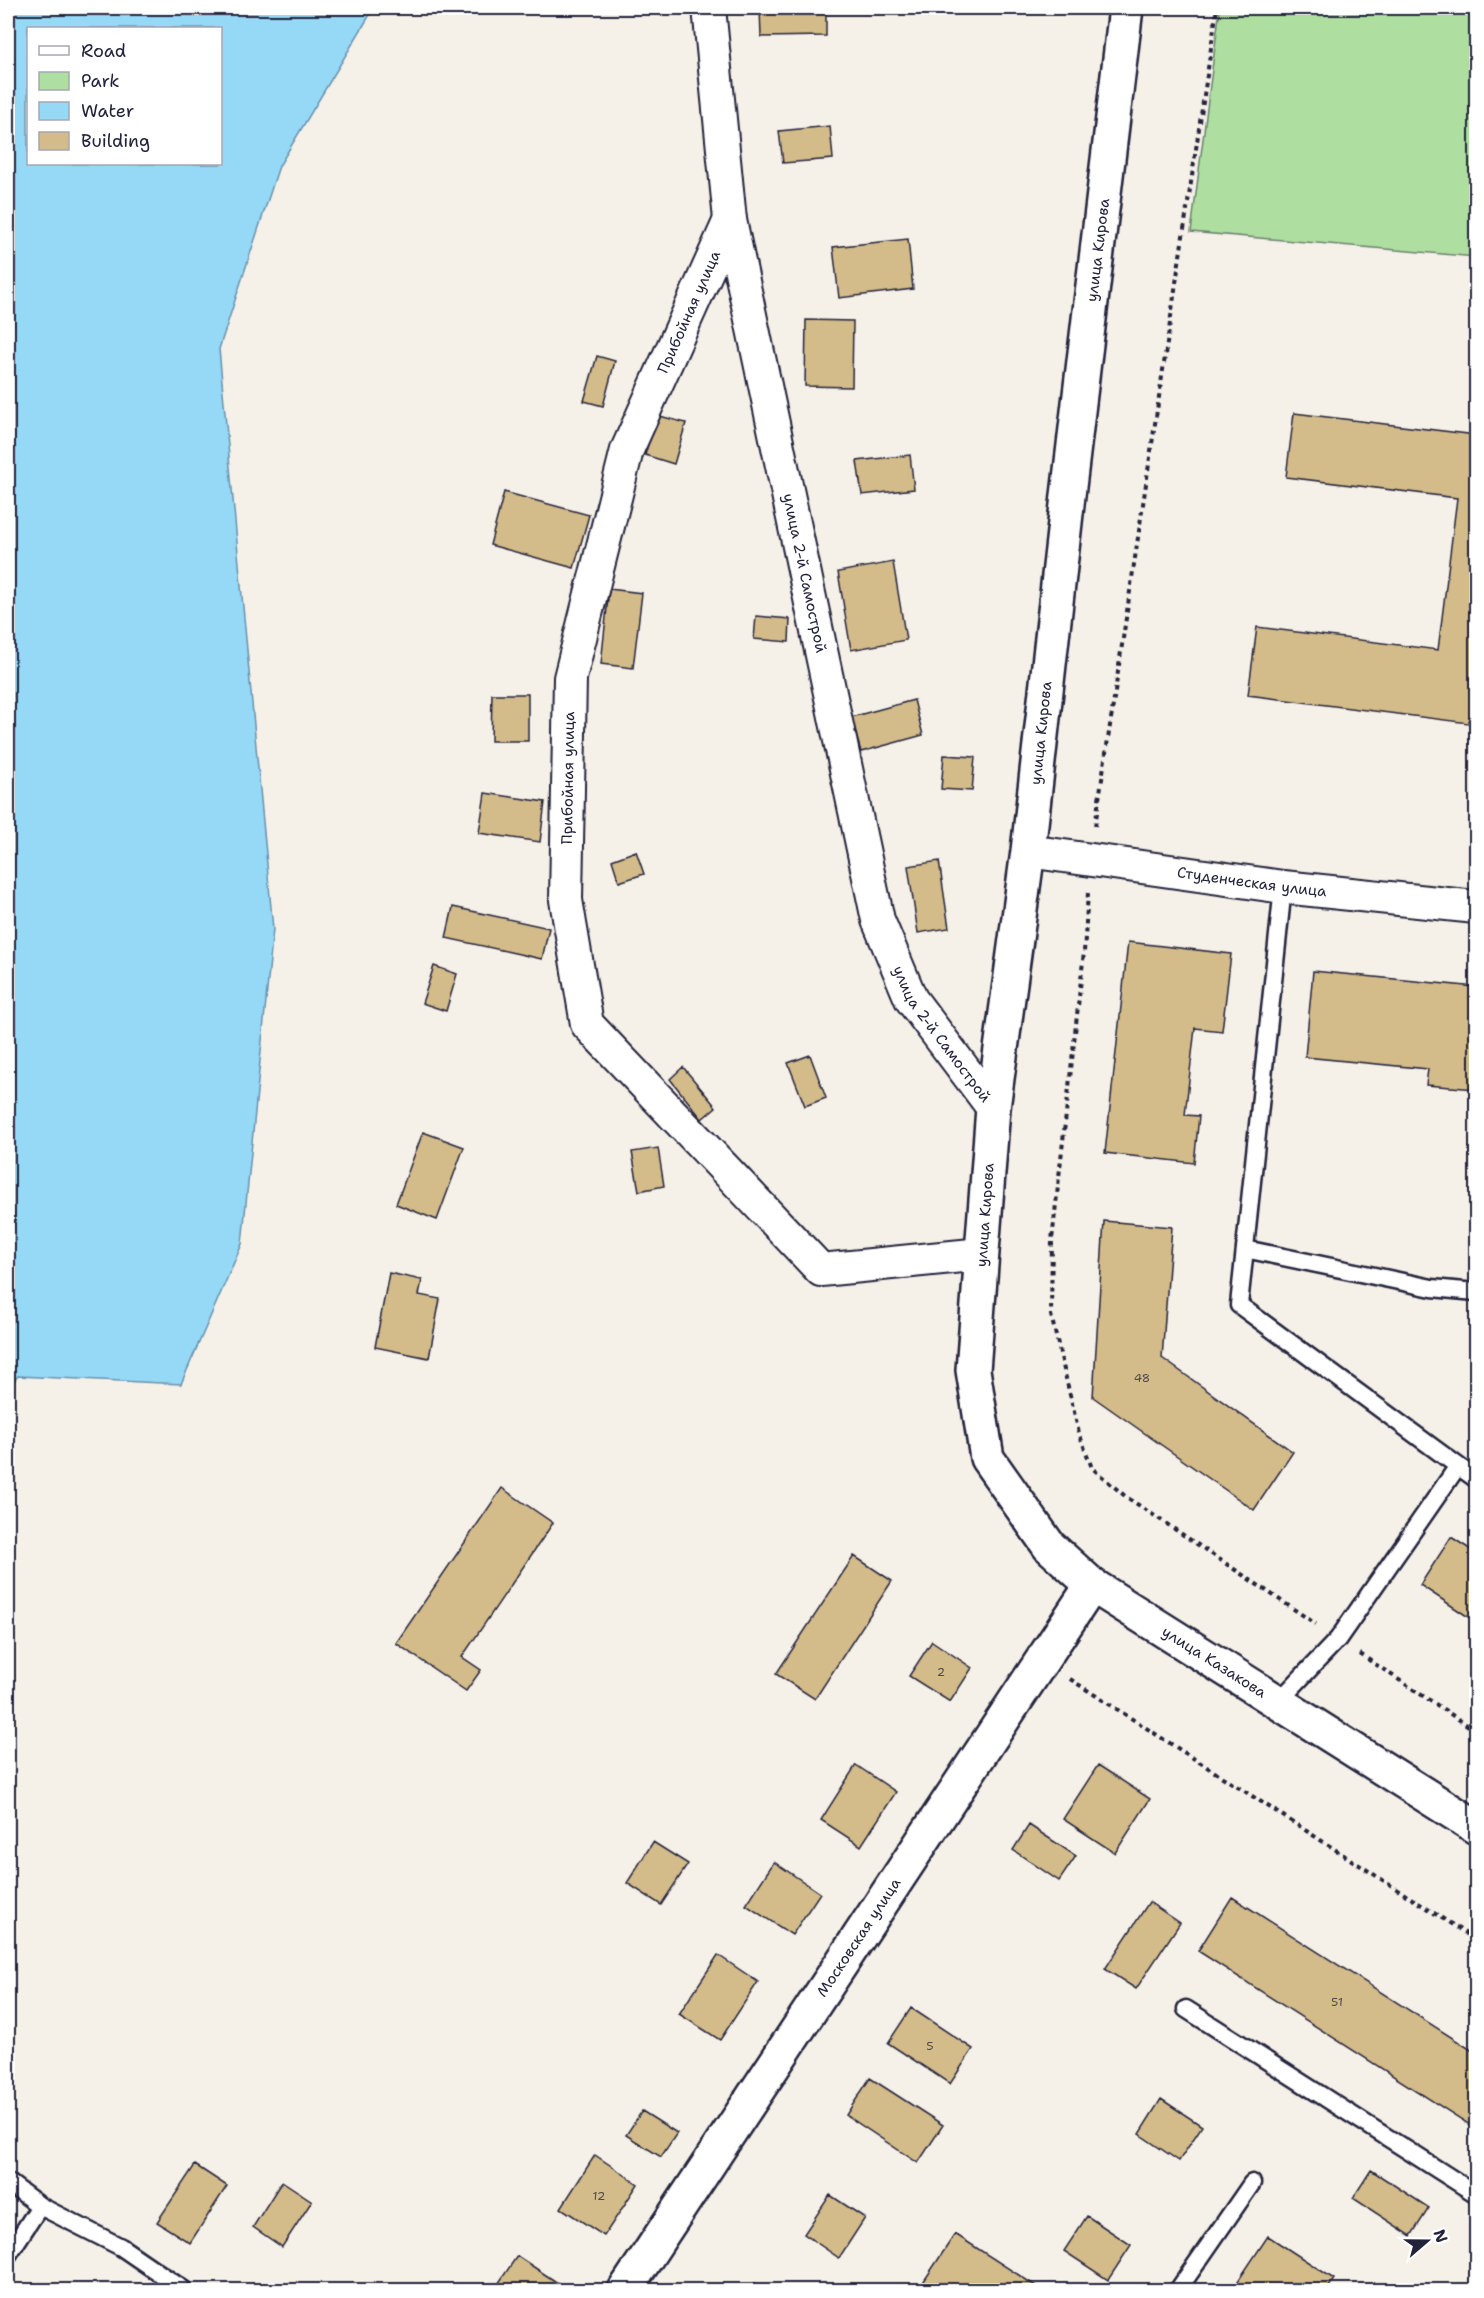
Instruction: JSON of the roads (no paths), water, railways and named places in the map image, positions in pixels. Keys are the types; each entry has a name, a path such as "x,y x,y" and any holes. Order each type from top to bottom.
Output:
{"main road":[{"name":"улица Кирова","path":"987,1458 973,1370 993,1108 1028,851 1126,8"},
{"name":"улица Казакова","path":"987,1458 1049,1546 1092,1585 1280,1701 1476,1827"},
{"name":"Московская улица","path":"625,2290 1092,1585"}],"street":[{"name":"улица 2-й Самострой","path":"709,8 730,220 878,920 911,999 993,1108"},
{"name":"Прибойная улица","path":"730,220 627,450 570,678 566,900 587,1024 821,1270 982,1254"},
{"name":"Студенческая улица","path":"1028,851 1283,887 1476,907"}],"lane":[{"path":"1283,887 1239,1305 1476,1479"},
{"path":"1245,1249 1432,1288 1476,1292"},
{"path":"1280,1701 1338,1640 1458,1466"},
{"path":"1186,2009 1476,2194"},
{"path":"8,2182 40,2206 121,2247 184,2290"},
{"path":"1178,2290 1252,2182"},
{"path":"8,2255 40,2206"}],"water":[{"path":"8,8 374,8 279,166 219,349 273,929 242,1244 181,1384 18,1376 8,1388"}]}
